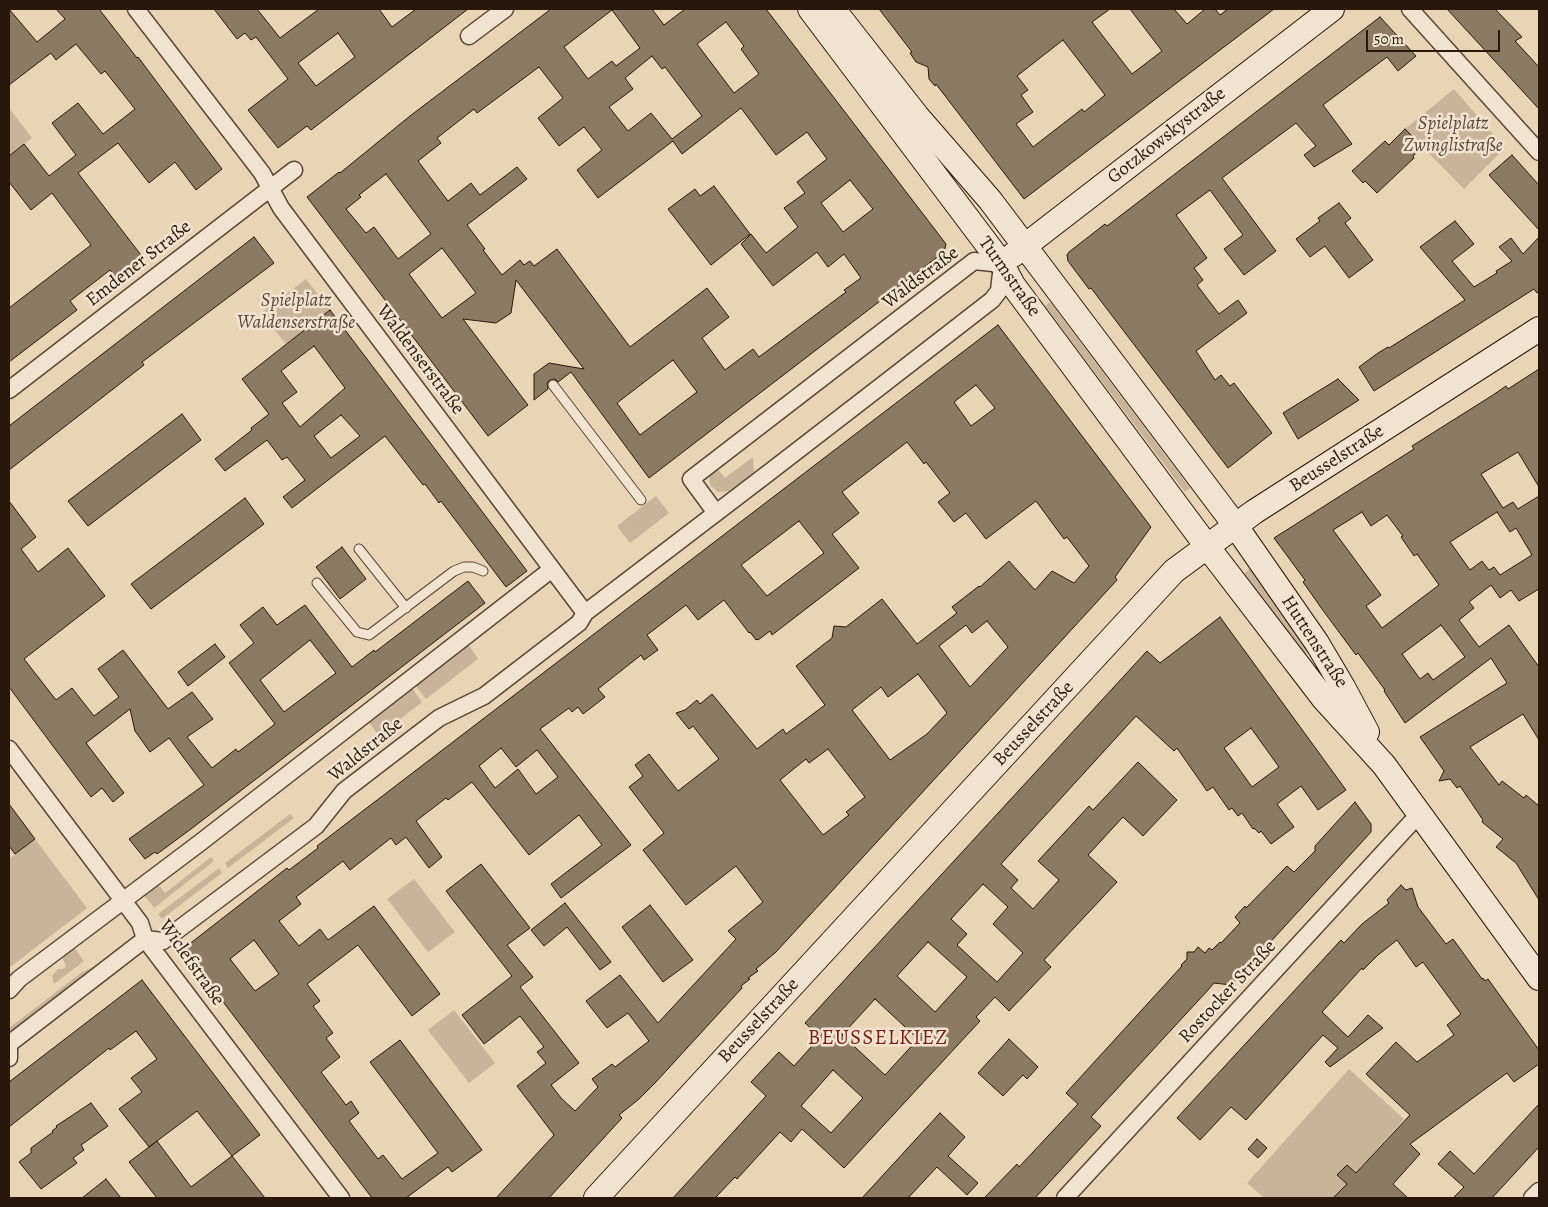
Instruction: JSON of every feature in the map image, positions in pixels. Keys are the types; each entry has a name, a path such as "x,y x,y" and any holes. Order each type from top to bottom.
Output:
{"main road":[{"name":"Turmstraße","path":"810,9 920,137 990,200 1235,524"},
{"name":"Turmstraße","path":"833,9 920,137 1002,264 1013,285 1206,546"},
{"name":"Gotzkowskystraße","path":"1002,264 1332,9"},
{"name":"Beusselstraße","path":"596,1198 1174,571 1235,524 1539,329"},
{"name":"Huttenstraße","path":"1235,524 1317,643 1343,687 1384,765"},
{"name":"Huttenstraße","path":"1206,546 1324,699 1384,765 1539,978"}],"street":[{"name":"Waldenserstraße","path":"136,9 262,173 281,208 585,613"},
{"path":"469,36 505,9"},
{"path":"1410,9 1539,152"},
{"name":"Emdener Straße","path":"9,390 294,170"},
{"name":"Waldstraße","path":"146,939 163,941 220,899 316,826 344,791 439,718 484,696 577,624 585,613 992,300 999,291 1002,264 974,262 691,479 716,512"},
{"name":"Waldstraße","path":"9,990 19,979 552,569"},
{"name":"Wiclefstraße","path":"9,749 140,923 146,939 341,1198"},
{"name":"Rostocker Straße","path":"1065,1198 1420,813"},
{"path":"9,1058 9,1044 146,939"},
{"path":"1532,1198 1539,1191"}],"lane":[{"path":"553,385 641,500"},
{"path":"359,549 406,608"},
{"path":"318,583 357,632 369,635 459,569 473,567 483,572"}],"green space":[{"name":"Spielplatz Zwinglistraße","path":"1454,89 1505,148 1464,189 1405,129"},
{"path":"9,108 32,138 9,156"},
{"name":"Spielplatz Waldenserstraße","path":"306,279 330,310 286,344 261,313"},
{"path":"1050,302 1190,488 1185,492 1045,306"},
{"path":"753,457 754,472 729,491 718,492 710,485 709,475 716,467 725,478"},
{"path":"656,496 669,513 630,543 617,526"},
{"path":"1250,568 1308,650 1305,656 1244,574"},
{"path":"468,644 478,659 426,699 415,685"},
{"path":"411,687 422,702 379,736 368,721"},
{"path":"290,814 294,818 228,868 225,863"},
{"path":"35,839 87,908 9,968 9,859"},
{"path":"211,857 214,861 154,908 144,895 158,884 165,893"},
{"path":"219,868 222,873 162,919 158,914"},
{"path":"414,879 455,932 428,952 387,899"},
{"path":"72,945 84,961 54,984 52,976 58,969 63,969 66,966 59,955"},
{"path":"95,966 97,970 9,1037 9,1028 82,972"},
{"path":"454,1010 495,1063 469,1083 428,1030"},
{"path":"1349,1069 1404,1119 1356,1173 1347,1165 1337,1175 1347,1184 1333,1198 1264,1198 1247,1183"}],"building":[{"path":"9,9 37,42 65,19 56,9 99,9 138,57 222,169 196,190 175,162 149,183 118,143 78,173 144,259 117,279 110,270 70,301 77,310 9,362 9,308 91,245 52,193 31,210 9,182 9,156 24,144 49,176 76,155 52,123 78,103 103,134 135,109 105,71 101,74 76,44 56,60 51,53 9,85"},
{"path":"214,9 257,9 280,38 319,9 379,9 392,27 416,9 468,9 311,130 307,126 278,148 248,110 288,79 256,37 251,40 245,33 237,39","holes":["338,33 355,57 316,86 298,63"]},
{"path":"551,9 652,9 664,25 685,9 766,9 946,244 944,252 649,478 571,372 558,382 555,379 550,380 547,383 548,389 534,400 534,374 549,363 584,369 516,280 511,313 496,323 463,319 528,405 488,436 307,197 340,173 410,116","holes":["612,10 640,48 616,66 612,61 588,79 564,47","726,22 744,46 741,49 759,74 734,93 697,44","652,56 662,69 665,67 702,116 672,139 651,113 628,131 609,107 633,89 625,78","539,67 563,98 538,118 559,146 584,127 602,150 577,170 598,198 673,141 682,154 741,108 776,155 807,132 827,159 797,182 805,193 784,208 798,227 766,253 751,234 741,244 773,286 817,252 828,267 844,254 861,278 844,290 846,292 759,357 753,349 725,370 702,338 729,317 707,288 630,347 557,249 534,266 530,261 524,265 520,260 502,275 467,225 527,179 517,167 480,195 471,183 448,201 418,161 441,143 437,138 474,109 477,113","386,174 431,234 398,259 374,227 366,233 346,209 361,197 359,195","850,180 873,209 843,232 821,203","442,248 476,293 442,318 409,274","673,360 697,392 640,435 617,403"]},
{"path":"879,9 1110,9 1092,22 1132,74 1162,51 1130,9 1174,9 1187,24 1205,9 1215,9 1220,15 1228,9 1274,9 1024,199 936,84 935,86 929,79 928,67 916,62 910,53 912,52","holes":["1063,40 1105,95 1084,112 1082,109 1033,147 1016,124 1033,112 1021,95 1028,90 1017,76"]},
{"path":"1447,9 1495,9 1522,37 1515,41 1539,67 1539,109"},
{"path":"1380,17 1416,56 1398,71 1387,57 1323,105 1352,144 1314,167 1304,155 1316,146 1296,123 1222,178 1276,251 1244,275 1224,249 1243,235 1210,190 1176,215 1207,258 1194,268 1203,280 1197,285 1219,314 1238,300 1247,313 1196,351 1215,380 1221,375 1230,386 1234,383 1272,433 1228,468 1091,288 1089,289 1068,261 1067,255 1105,224 1107,226"},
{"path":"1405,129 1423,147 1377,193 1365,181 1363,183 1352,171 1385,141 1389,145"},
{"path":"1512,155 1539,185 1539,230 1489,175"},
{"path":"714,186 750,234 711,265 668,209 695,189 700,196"},
{"path":"1339,203 1351,218 1345,223 1373,260 1349,278 1325,246 1310,257 1296,239 1320,221 1318,218"},
{"path":"1455,221 1474,244 1452,261 1474,287 1512,261 1499,247 1511,238 1523,254 1539,237 1539,291 1537,293 1534,289 1374,391 1359,367 1378,353 1465,300 1420,247"},
{"path":"254,237 274,263 142,362 144,365 9,470 9,426"},
{"path":"330,310 527,571 506,587 441,501 439,503 425,484 423,485 385,436 292,508 283,497 305,480 287,457 282,460 267,440 225,471 215,459 269,414 242,379","holes":["314,346 345,388 300,427 282,403 297,392 281,371","341,415 360,436 331,458 314,436"]},
{"path":"998,325 1151,527 1115,577 1117,580 776,952 756,969 758,971 748,978 750,979 741,986 742,988 655,1083 619,1115 622,1118 549,1198 496,1198 554,1135 517,1086 546,1063 537,1052 544,1047 520,1016 484,1044 462,1015 512,976 446,891 481,864 530,928 507,945 533,977 520,987 579,1063 551,1085 575,1111 598,1087 592,1079 612,1064 615,1067 649,1041 628,1013 607,1028 586,1001 620,975 658,1023 736,939 728,931 763,902 736,866 686,905 643,850 664,833 629,787 643,776 635,765 649,754 678,791 719,759 693,726 689,729 676,713 685,710 697,700 700,704 712,694 757,749 783,729 786,734 825,705 796,666 832,638 834,626 846,627 882,599 917,644 957,613 952,607 980,587 1009,561 1035,590 1052,571 1074,583 1089,566 1067,537 1064,539 1036,501 986,539 966,513 954,522 938,502 950,493 926,462 924,464 907,442 842,492 859,513 832,534 859,568 772,635 770,631 758,640 749,633 724,600 698,620 686,605 647,635 658,650 644,660 641,655 598,689 605,697 583,714 578,707 572,712 569,708 540,729 631,845 561,898 551,884 602,845 579,815 529,855 472,782 448,800 446,798 416,821 442,857 429,868 406,837 396,845 391,838 350,870 343,861 296,897 301,904 279,921 299,946 320,929 328,940 374,906 440,994 412,1016 358,945 307,984 320,1001 313,1006 333,1033 326,1038 340,1057 321,1072 346,1105 351,1101 359,1113 349,1121 378,1159 383,1155 402,1179 438,1153 370,1062 400,1040 482,1150 452,1172 448,1167 406,1198 372,1198 183,949 287,868 289,870 318,848 317,846","holes":["976,385 995,408 971,426 954,402","799,521 824,553 767,596 741,565","987,621 1008,647 970,687 939,646 966,625 972,633","918,674 947,713 927,734 890,760 852,710 881,687 888,697","501,748 516,767 537,750 558,777 536,794 518,769 495,788 479,766","828,749 865,797 846,812 849,815 823,835 780,780 806,759 809,763","254,940 279,974 255,991 230,959"]},
{"path":"1539,369 1539,487 1518,452 1481,474 1503,508 1513,502 1518,509 1539,496 1539,589 1519,601 1511,590 1500,598 1491,585 1469,602 1474,608 1459,620 1479,647 1509,625 1539,667 1539,740 1523,714 1470,747 1499,785 1502,781 1524,798 1526,795 1539,806 1539,900 1516,863 1496,847 1503,839 1482,822 1483,820 1460,786 1457,788 1450,779 1439,781 1444,771 1420,737 1507,683 1491,658 1405,723 1385,690 1322,609 1303,582 1305,580 1274,538 1414,449 1412,446 1506,386 1508,389","holes":["1362,512 1371,526 1387,515 1403,536 1401,537 1414,556 1417,554 1439,585 1382,628 1366,606 1381,595 1333,530","1497,512 1510,532 1516,528 1532,555 1500,575 1494,567 1489,570 1482,561 1470,570 1450,542","1441,625 1465,657 1433,680 1428,673 1420,679 1402,654"]},
{"path":"1338,379 1359,400 1298,439 1283,413"},
{"path":"182,414 201,440 88,526 68,501"},
{"path":"245,498 264,524 151,609 131,584"},
{"path":"9,501 36,537 21,549 38,572 68,548 105,596 24,659 56,700 72,688 94,716 119,697 98,669 123,650 168,709 192,692 213,719 187,737 212,768 236,749 238,752 275,724 229,663 254,643 240,625 263,607 277,625 305,605 352,667 374,650 375,652 468,581 485,603 191,829 157,854 155,852 145,859 129,839 204,785 169,738 150,752 135,731 130,709 86,743 124,793 113,802 102,788 91,797 9,687","holes":["310,640 336,673 284,712 260,680"]},
{"path":"342,547 366,579 340,599 316,567"},
{"path":"1220,617 1346,790 1318,810 1301,786 1277,804 1294,827 1271,844 1261,831 1259,833 1253,829 1242,813 1238,816 1232,808 1229,810 1213,787 1207,791 1177,748 1174,751 1136,716 1001,864 1018,880 1011,888 1033,909 1059,880 1038,861 1089,806 1093,810 1138,762 1177,800 1143,836 1123,817 1088,855 1117,882 1044,960 1051,967 1009,1011 995,997 976,1017 980,1021 844,1168 802,1129 791,1142 780,1132 737,1179 735,1177 715,1198 673,1198 766,1096 751,1082 779,1052 794,1066 820,1037 805,1023 1147,651 1160,663","holes":["1251,728 1279,767 1252,787 1224,748","983,884 1008,907 993,924 1023,953 997,982 957,945 967,934 951,919","928,942 967,977 935,1012 897,976","875,999 918,1039 885,1075 842,1035","833,1070 863,1098 831,1133 801,1106"]},
{"path":"215,644 225,657 188,686 178,672"},
{"path":"1355,802 1371,824 1371,832 1231,985 1214,983 1091,1117 1101,1126 1035,1198 984,1198 1017,1164 1019,1167 1078,1104 1066,1093 1182,966 1187,959 1187,952 1194,952 1198,947 1205,953 1209,948 1212,950 1221,943 1240,923 1235,917 1245,906 1246,908 1287,866 1294,872 1315,851 1315,846"},
{"path":"9,804 35,839 15,854 9,846"},
{"path":"1401,885 1406,890 1412,888 1418,907 1446,944 1453,939 1482,979 1485,981 1488,979 1539,1050 1539,1064 1514,1082 1507,1073 1410,1144 1420,1154 1393,1184 1408,1198 1333,1198 1347,1184 1337,1175 1347,1165 1356,1173 1410,1115 1366,1074 1396,1042 1417,1062 1454,1035 1447,1025 1461,1014 1423,962 1416,967 1397,940 1363,970 1362,968 1322,1012 1348,1037 1368,1015 1383,1028 1330,1067 1325,1062 1338,1048 1323,1035 1246,1120 1231,1107 1200,1140 1177,1118 1341,940 1344,943 1362,924 1389,903 1387,900"},
{"path":"565,903 611,962 600,970 567,927 544,946 531,930"},
{"path":"650,905 693,960 663,982 622,927"},
{"path":"142,980 260,1135 232,1156 265,1198 157,1198 129,1162 149,1147 119,1109 142,1092 131,1078 157,1059 136,1031 110,1050 109,1048 9,1127 9,1082","holes":["197,1111 232,1156 191,1187 157,1141"]},
{"path":"1009,1039 1038,1067 1027,1079 1023,1075 1003,1096 978,1073"},
{"path":"91,1103 108,1126 81,1145 84,1150 73,1158 77,1163 41,1189 19,1162 31,1153 31,1148 53,1132 56,1126"},
{"path":"1539,1104 1539,1147 1492,1198 1453,1198 1464,1187 1438,1164 1450,1151 1474,1174"},
{"path":"940,1113 965,1137 948,1156 978,1183 967,1195 937,1167 908,1198 862,1198"},
{"path":"1257,1139 1267,1148 1258,1158 1248,1149"},
{"path":"106,1179 121,1198 82,1198"}],"district":[{"name":"BEUSSELKIEZ","path":"878,1039"}]}
